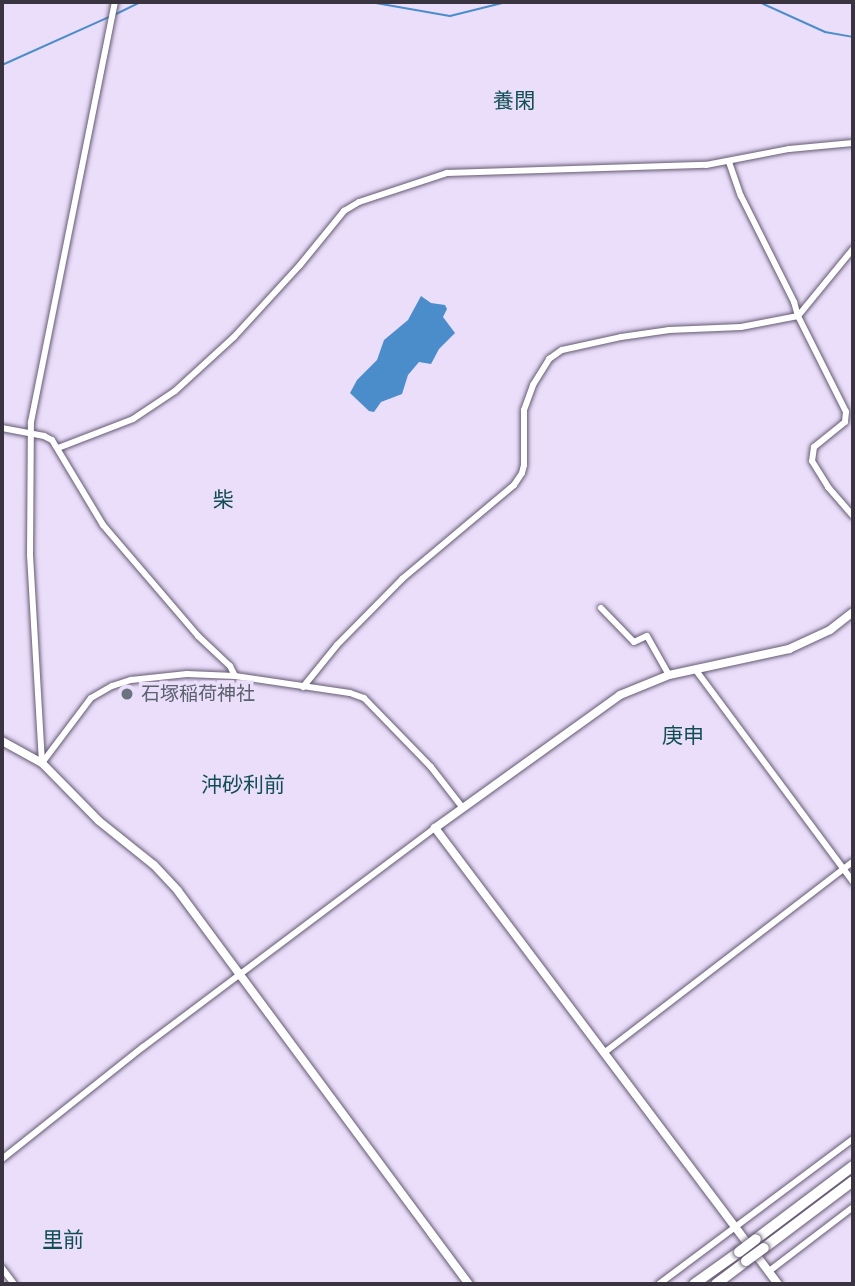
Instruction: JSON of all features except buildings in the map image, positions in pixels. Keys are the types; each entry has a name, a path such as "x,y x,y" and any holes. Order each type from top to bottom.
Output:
{"highway":[{"path":"716,1284 743,1257 853,1166"},
{"path":"760,1243 853,1181"},
{"path":"694,1284 743,1257"}],"street":[{"path":"42,763 30,555 30,433 59,270 114,2"},
{"path":"58,448 133,419 175,391 234,337 300,265 344,211 359,202 447,173 692,166 729,162 789,149 853,143"},
{"path":"729,162 741,196 847,417 814,447 812,461 828,487 853,516"},
{"path":"303,687 346,636 402,579 514,485 524,465 524,410 533,385 549,359 562,350 621,337 669,330 741,327 797,316 853,249"},
{"path":"2,428 44,436 58,448 103,525 198,636 230,666 235,676"},
{"path":"601,608 634,642 647,636 669,675"},
{"path":"2,1159 240,974 596,709 621,695 669,675 789,649 830,630 853,612"},
{"path":"695,669 853,882"},
{"path":"42,763 91,698 112,686 163,676 235,676 350,693 363,698 431,767 462,807"},
{"path":"2,741 42,763 99,821 153,865 178,891 469,1284"},
{"path":"435,828 778,1284"},
{"path":"605,1052 853,862"},
{"path":"659,1284 853,1139"},
{"path":"768,1272 853,1207"},
{"path":"2,1268 14,1284"}],"water":[{"path":"421,296 431,303 445,305 447,309 443,317 455,333 439,349 431,364 419,362 408,375 402,394 381,402 374,412 369,411 350,393 357,380 377,360 384,340 408,320"}],"waterway":[{"path":"114,15 141,2"},
{"path":"370,2 450,16 506,2"},
{"path":"759,2 825,32 853,37"},
{"path":"2,65 109,17"}],"place":[{"name":"石塚稲荷神社","path":"127,694"}],"district":[{"name":"養閑","path":"514,101"},
{"name":"柴","path":"223,500"},
{"name":"庚申","path":"683,736"},
{"name":"沖砂利前","path":"243,785"},
{"name":"里前","path":"63,1240"}]}
